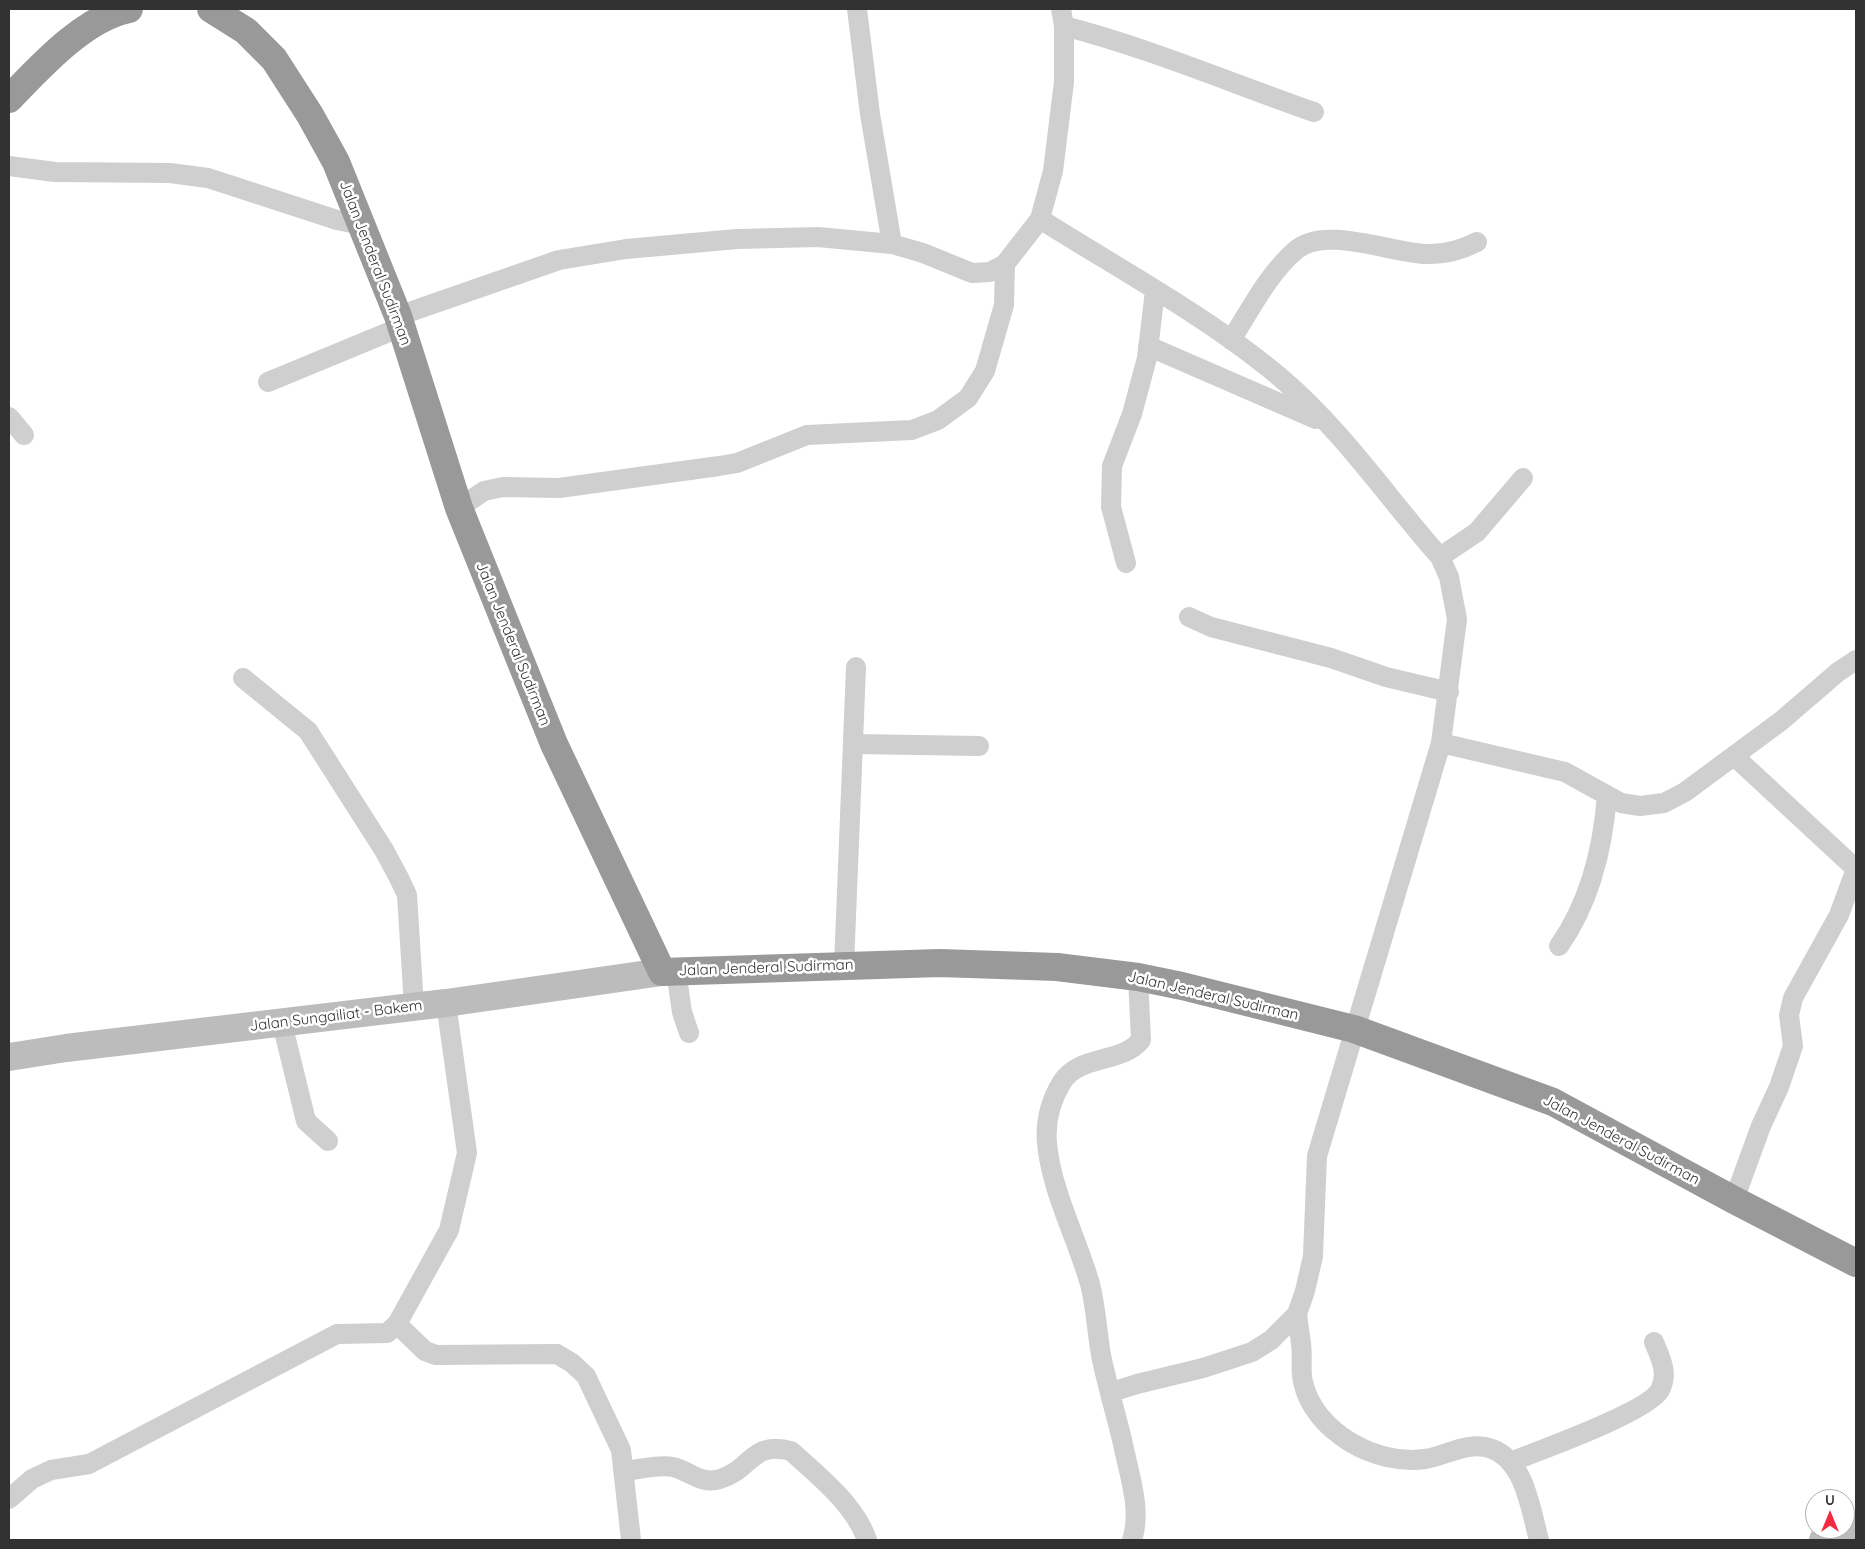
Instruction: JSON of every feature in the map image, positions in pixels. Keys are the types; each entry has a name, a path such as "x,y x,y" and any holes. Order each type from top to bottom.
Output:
{"highway":[{"path":"9,99 74,36 119,11 129,9"},
{"name":"Jalan Jenderal Sudirman","path":"211,9 246,31 274,59 310,115 336,162 399,322 458,508 554,744 669,972 940,963 1057,967 1138,977 1354,1029 1553,1102 1734,1200 1856,1263"}],"street":[{"path":"857,9 870,114 892,244"},
{"path":"268,382 399,322 560,260 626,248 737,239 818,237 892,244 923,253 972,273 990,272 1005,264 1040,220 1055,161 1064,82 1063,17 1213,77 1314,112"},
{"path":"9,166 55,172 170,173 208,178 306,210 361,225"},
{"path":"1040,220 1231,340 1281,378 1330,424 1440,556 1449,577 1457,619 1441,744 1354,1029 1318,1156 1313,1256 1306,1291 1297,1314 1271,1340 1252,1352 1203,1368 1112,1392"},
{"path":"1231,340 1274,273 1297,249 1314,241 1339,240 1425,254 1460,250 1477,242"},
{"path":"458,508 484,491 502,486 558,488 597,484 677,470 719,466 737,463 807,435 912,430 938,420 968,398 985,371 1004,306 1005,264"},
{"path":"1126,563 1111,507 1112,466 1132,414 1148,346 1155,291"},
{"path":"1148,346 1330,424"},
{"path":"9,417 24,434"},
{"path":"1440,556 1477,532 1523,478"},
{"path":"1190,617 1211,627 1331,658 1386,677 1449,692"},
{"path":"1441,744 1565,772 1621,803 1640,806 1664,803 1685,792 1781,721 1838,672 1856,660"},
{"path":"844,966 855,744 856,667"},
{"path":"243,678 308,731 395,871 407,895 414,1006"},
{"path":"855,744 979,746"},
{"path":"1734,756 1856,870 1839,915 1793,998 1789,1015 1793,1046 1780,1087 1761,1126 1734,1200"},
{"path":"1559,946 1575,922 1590,885 1604,831 1607,795"},
{"path":"669,972 689,1033"},
{"name":"Jalan Sungailiat - Bakem","path":"9,1057 66,1048 446,1003 669,972"},
{"path":"1132,1540 1137,1519 1112,1392 1102,1356 1090,1285 1051,1168 1047,1143 1047,1120 1054,1097 1063,1080 1073,1070 1088,1063 1126,1051 1141,1040 1138,977"},
{"path":"9,1499 32,1479 51,1470 89,1464 337,1334 387,1333 397,1324 449,1230 468,1153 446,1003"},
{"path":"282,1023 306,1122 328,1141"},
{"path":"1297,1314 1302,1344 1302,1381 1315,1408 1332,1429 1361,1449 1393,1460 1425,1459 1466,1447 1491,1448 1510,1462 1522,1482 1538,1540"},
{"path":"397,1324 425,1351 436,1355 557,1354 572,1363 586,1376 618,1442 624,1471 631,1540"},
{"path":"1510,1462 1617,1418 1653,1399 1660,1390 1664,1370 1654,1342"},
{"path":"624,1471 668,1466 680,1469 704,1480 720,1480 762,1450 770,1448 791,1451 849,1510 863,1530 867,1540"},
{"path":"1823,1540 1856,1528"}]}
